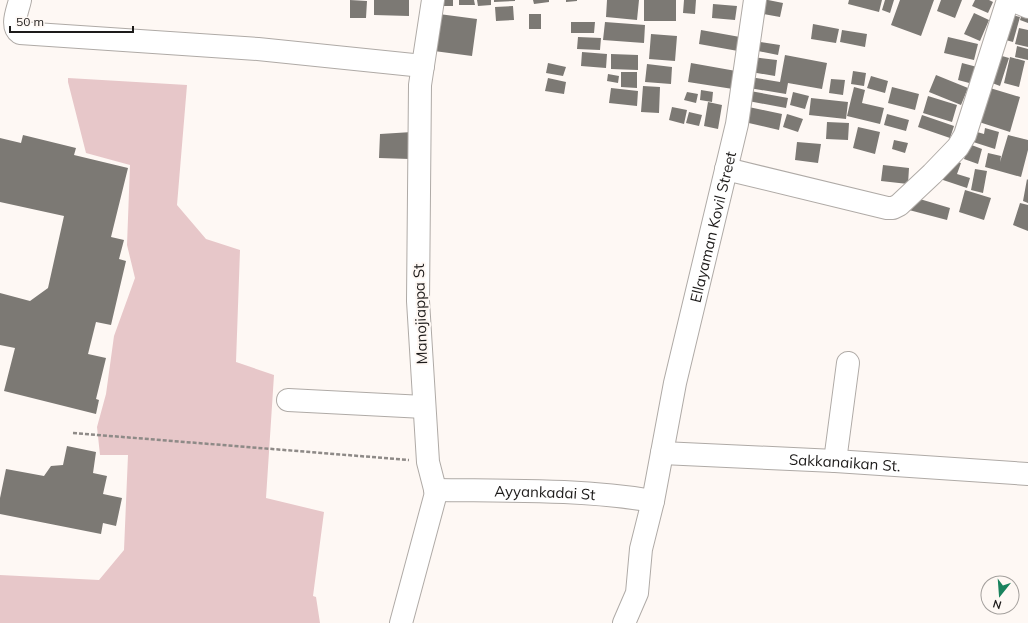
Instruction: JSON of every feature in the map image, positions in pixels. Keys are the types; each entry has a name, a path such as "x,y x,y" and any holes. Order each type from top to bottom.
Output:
{"street":[{"path":"20,0 14,25 16,30 20,33 258,49 423,66"},
{"name":"Manojiappa St","path":"401,623 436,493 428,462 418,301 420,85 433,0"},
{"name":"Ellayaman Kovil Street","path":"624,623 637,593 641,549 654,494 675,383 737,124 755,0"},
{"path":"726,170 887,208 893,208 898,205 932,174 962,141 1008,0"},
{"path":"1012,0 1028,7"},
{"path":"834,461 848,363"},
{"path":"288,400 424,407"},
{"name":"Sakkanaikan St.","path":"662,453 834,461 1028,474"},
{"name":"Ayyankadai St","path":"436,490 521,491 618,495 654,494"}],"path":[{"path":"73,433 428,462"}],"shaded area":[{"path":"68,78 187,85 177,205 206,239 240,250 236,362 274,375 266,498 324,512 313,596 316,597 320,623 0,623 0,575 99,580 124,550 128,455 100,455 97,427 106,394 114,336 135,278 127,245 130,165 86,153"}],"building":[{"path":"350,0 367,1 366,18 350,18"},
{"path":"374,0 409,0 409,16 374,15"},
{"path":"439,0 453,0 453,6 439,6"},
{"path":"459,0 474,0 475,5 459,5"},
{"path":"477,0 491,0 491,5 478,6"},
{"path":"494,0 515,0 515,1 494,2"},
{"path":"533,0 549,0 549,2 534,4"},
{"path":"566,0 577,0 577,1 566,2"},
{"path":"607,0 639,0 637,20 606,17"},
{"path":"644,0 676,0 676,21 644,21"},
{"path":"684,0 696,0 695,14 683,13"},
{"path":"761,0 783,3 780,17 758,13"},
{"path":"849,0 882,0 879,12 848,4"},
{"path":"885,0 894,0 890,13 882,10"},
{"path":"900,0 934,0 921,36 891,25"},
{"path":"941,0 962,0 955,18 937,11"},
{"path":"975,0 989,0 993,2 988,13 972,6"},
{"path":"713,4 737,6 735,20 712,18"},
{"path":"513,6 514,20 496,21 495,7"},
{"path":"1023,10 1028,12 1028,23 1020,20"},
{"path":"974,13 989,20 980,41 964,34"},
{"path":"439,14 477,19 472,56 434,51"},
{"path":"529,14 541,14 541,29 529,29"},
{"path":"1009,14 1020,17 1013,42 1002,39"},
{"path":"571,22 595,22 594,33 571,33"},
{"path":"605,22 645,25 644,43 603,40"},
{"path":"813,24 839,29 836,43 811,39"},
{"path":"1019,28 1028,30 1028,47 1015,44"},
{"path":"701,30 740,37 738,51 699,44"},
{"path":"842,30 867,34 865,47 840,42"},
{"path":"651,34 677,36 675,61 649,59"},
{"path":"578,37 601,38 600,50 577,49"},
{"path":"948,37 978,44 974,60 944,53"},
{"path":"760,42 780,45 778,55 758,51"},
{"path":"1017,46 1028,49 1028,60 1015,57"},
{"path":"582,52 607,54 606,68 581,66"},
{"path":"611,54 638,55 638,70 611,69"},
{"path":"995,54 1009,58 1000,86 987,81"},
{"path":"785,55 827,63 822,89 788,83 786,94 749,88 750,77 780,82"},
{"path":"753,57 777,60 775,76 751,72"},
{"path":"1010,57 1025,61 1019,87 1004,83"},
{"path":"548,63 566,67 563,76 546,73"},
{"path":"691,63 736,71 733,89 688,82"},
{"path":"962,63 977,67 973,84 958,80"},
{"path":"647,64 672,67 671,84 645,82"},
{"path":"853,71 866,73 864,86 851,84"},
{"path":"621,72 637,72 637,88 621,87"},
{"path":"608,74 619,76 618,83 607,81"},
{"path":"936,75 968,88 961,105 929,92"},
{"path":"871,76 888,81 885,93 867,88"},
{"path":"548,78 566,82 564,94 545,91"},
{"path":"831,79 845,80 843,95 829,93"},
{"path":"643,86 660,87 659,113 641,112"},
{"path":"854,87 865,90 862,103 884,108 880,124 847,116"},
{"path":"892,87 919,94 915,110 888,103"},
{"path":"611,88 638,91 637,106 609,103"},
{"path":"990,88 1020,97 1010,132 979,122"},
{"path":"701,90 713,92 712,102 700,100"},
{"path":"745,90 788,98 786,108 743,100"},
{"path":"687,92 698,94 696,103 684,100"},
{"path":"793,92 809,96 805,109 790,105"},
{"path":"928,96 957,105 952,122 923,113"},
{"path":"811,98 848,102 846,119 809,115"},
{"path":"708,102 722,105 718,129 704,126"},
{"path":"744,106 782,114 779,130 740,121"},
{"path":"672,107 687,110 684,124 669,120"},
{"path":"689,112 702,115 699,126 686,123"},
{"path":"787,114 803,119 798,132 783,127"},
{"path":"887,114 909,120 906,131 884,125"},
{"path":"922,115 954,126 950,138 918,127"},
{"path":"827,122 849,123 848,140 826,139"},
{"path":"858,127 880,132 875,154 853,148"},
{"path":"985,128 999,132 995,149 967,140 970,130 984,134"},
{"path":"412,132 410,159 379,158 380,134"},
{"path":"23,135 76,148 74,155 128,168 111,237 124,240 119,259 126,261 111,325 96,322 88,354 106,358 96,399 99,400 96,414 4,391 15,348 0,345 0,293 30,301 48,288 64,216 0,202 0,138 21,143"},
{"path":"1008,135 1028,140 1028,150 1021,177 985,167 988,153 1001,156 1000,162"},
{"path":"894,140 908,143 905,153 892,149"},
{"path":"797,142 821,144 818,163 795,160"},
{"path":"969,144 982,149 978,164 964,159"},
{"path":"947,158 961,163 957,174 970,178 967,188 940,179"},
{"path":"883,165 909,168 908,184 881,181"},
{"path":"975,169 987,171 983,193 971,190"},
{"path":"1027,179 1028,180 1028,203 1023,201"},
{"path":"965,190 991,198 984,220 959,212"},
{"path":"913,197 950,208 947,220 909,210"},
{"path":"1020,203 1028,205 1028,231 1013,225"},
{"path":"67,446 96,452 93,473 107,476 103,494 122,498 116,526 103,523 101,534 0,514 0,498 6,469 44,476 51,466 63,465"}]}
